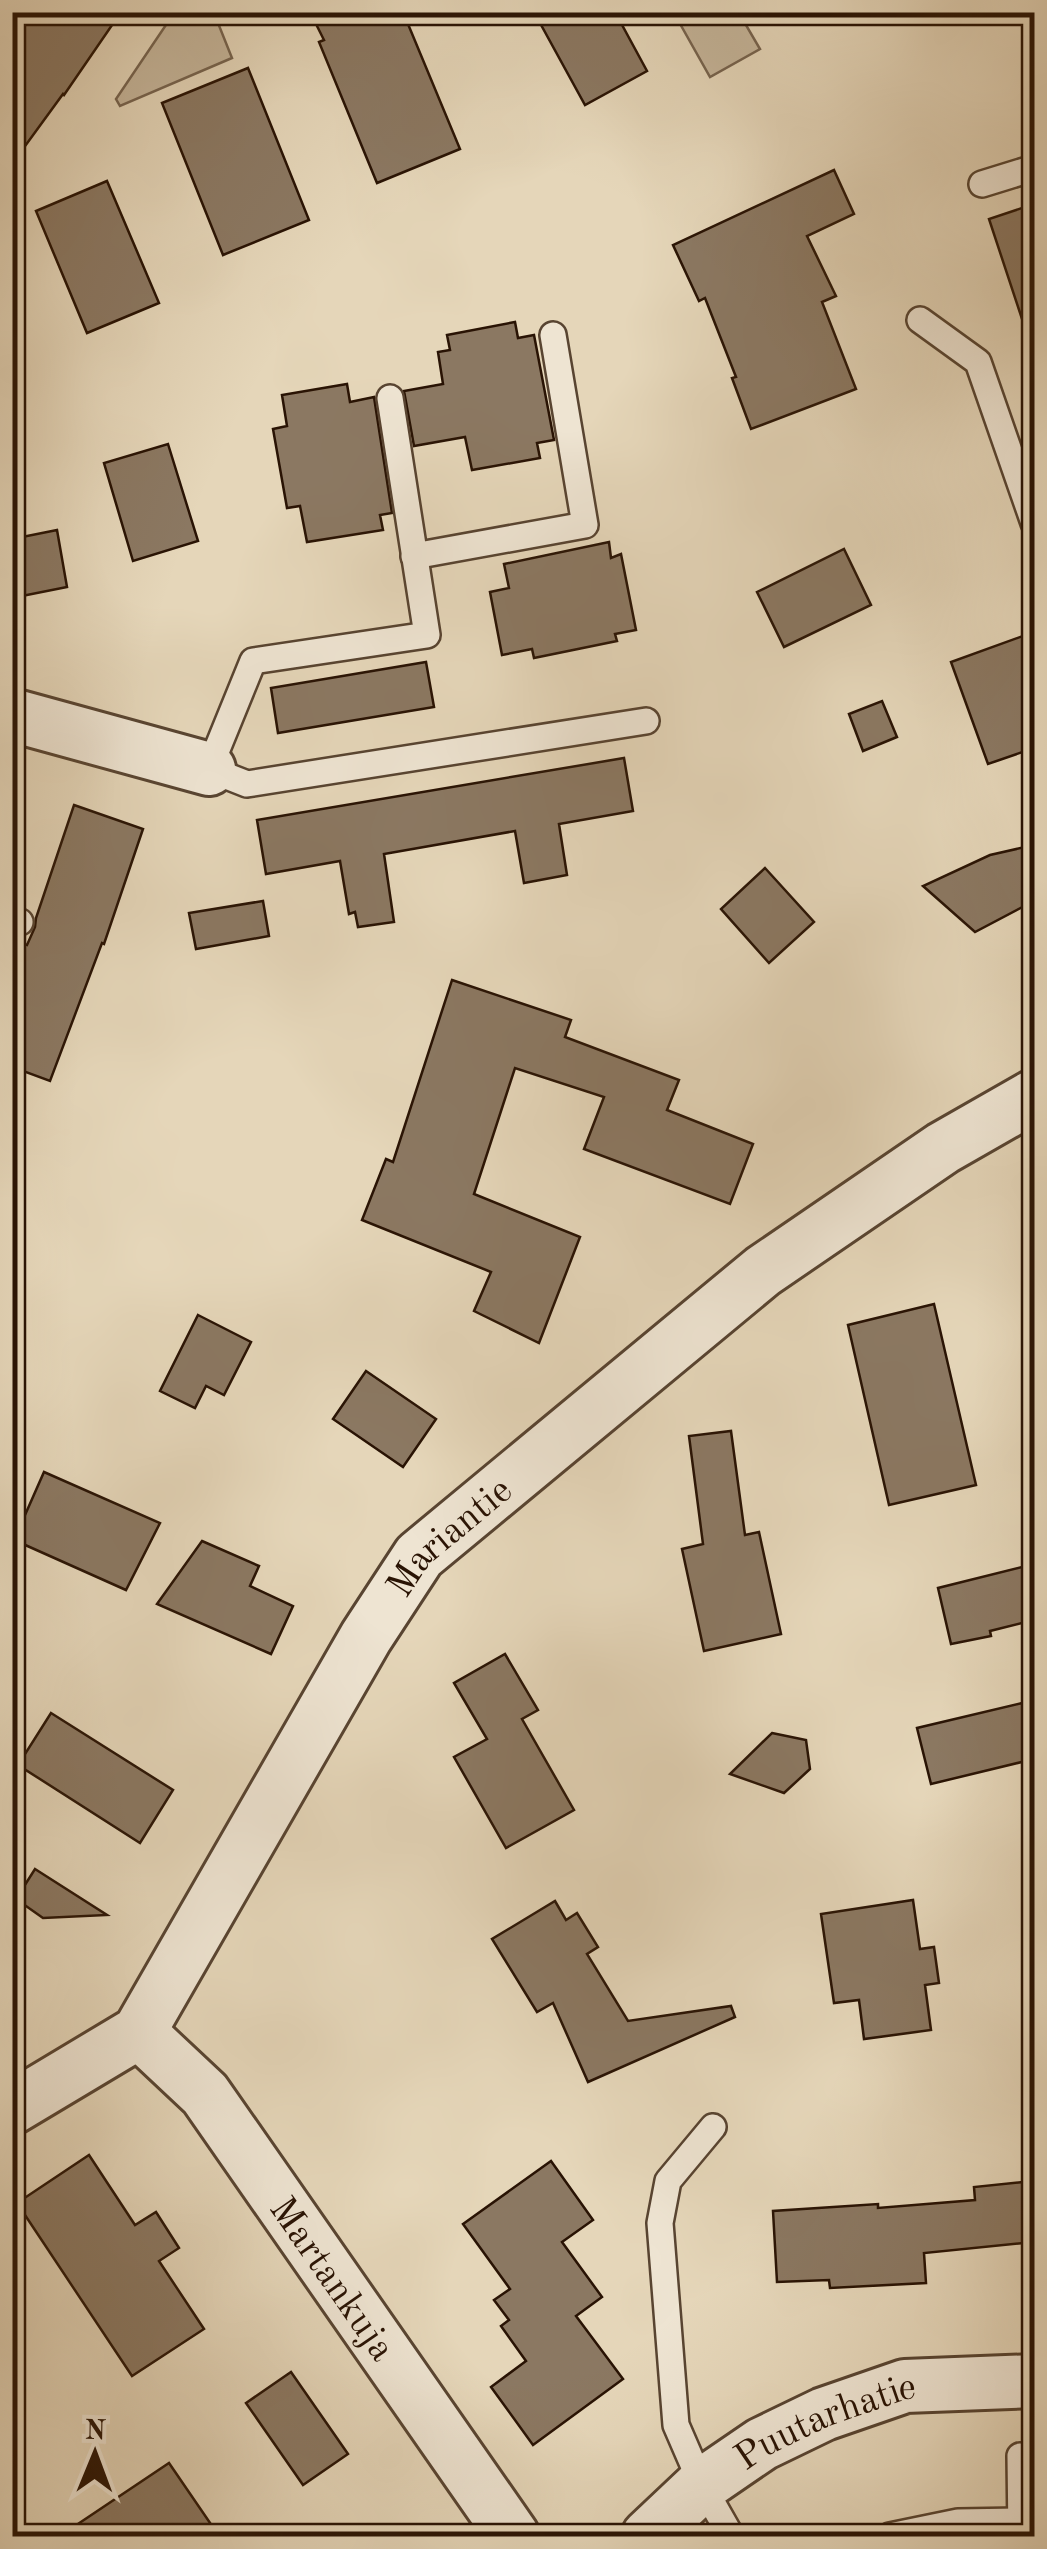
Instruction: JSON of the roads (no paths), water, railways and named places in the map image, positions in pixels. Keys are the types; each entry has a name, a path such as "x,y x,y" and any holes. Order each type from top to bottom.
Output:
{"street":[{"path":"12,715 209,768"},
{"name":"Mariantie","path":"12,2108 139,2032 366,1637 420,1556 763,1271 943,1148 1034,1096"},
{"name":"Martankuja","path":"139,2032 204,2094 513,2536"},
{"name":"Puutarhatie","path":"648,2536 702,2485 762,2444 824,2414 905,2386 1034,2380"}],"lane":[{"path":"982,184 1034,168"},
{"path":"920,320 978,362 1034,522"},
{"path":"414,556 585,525 553,335"},
{"path":"390,398 428,635 253,662 209,768 247,784 646,721"},
{"path":"714,2128 668,2180 660,2223 676,2426 702,2485 731,2536"},
{"path":"890,2536 958,2522 1021,2529 1020,2456"}]}
